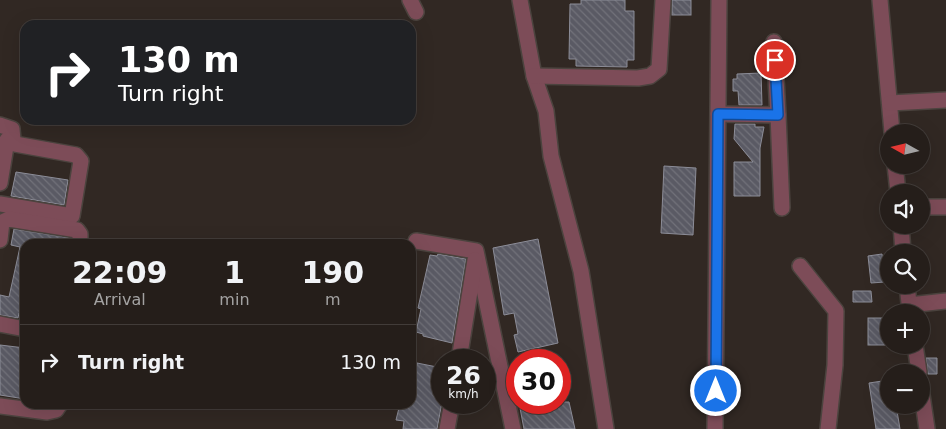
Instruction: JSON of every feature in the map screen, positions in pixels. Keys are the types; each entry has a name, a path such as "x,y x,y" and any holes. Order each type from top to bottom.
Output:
{"street":[{"path":"520,0 534,76 546,111 551,156 581,271 606,429"},
{"path":"534,76 638,78 650,76 659,68 663,0"},
{"path":"715,429 719,0"},
{"path":"880,0 891,124"},
{"path":"774,42 782,208"},
{"path":"890,103 946,100"},
{"path":"718,114 778,115"},
{"path":"0,125 12,129 15,144 73,154 79,157 81,161 74,213 68,216 0,204"},
{"path":"0,183 6,142 13,140"},
{"path":"930,207 946,207"},
{"path":"0,240 2,222 9,218 76,230 80,234 80,239"},
{"path":"416,241 476,251"},
{"path":"461,349 476,251"},
{"path":"476,251 513,429"},
{"path":"800,266 836,311 835,365 828,429"},
{"path":"930,305 946,302"},
{"path":"0,324 20,328"},
{"path":"0,406 20,409"},
{"path":"24,409 47,412 57,409"},
{"path":"447,429 450,414"},
{"path":"925,414 927,429"}],"building":[{"path":"581,0 625,0 625,11 634,11 634,60 627,60 627,67 576,66 576,59 569,59 570,4 581,4"},
{"path":"672,0 691,0 691,15 672,15"},
{"path":"761,73 762,105 739,105 738,91 733,91 733,79 737,79 737,74"},
{"path":"735,124 755,124 755,127 764,127 760,148 760,196 734,196 734,162 753,162 734,139"},
{"path":"664,166 696,168 693,235 661,233"},
{"path":"16,172 68,180 64,205 11,196"},
{"path":"14,229 71,238 20,239 20,247 11,245"},
{"path":"538,239 558,343 531,349 517,349 514,335 518,334 514,313 504,315 493,248"},
{"path":"20,247 20,313 18,318 0,315 0,295 9,297"},
{"path":"438,254 466,259 452,343 423,336 423,334 416,332 421,309 418,308 430,255 437,256"},
{"path":"880,254 880,282 871,283 868,256"},
{"path":"853,291 871,291 872,302 853,302"},
{"path":"868,318 880,318 880,345 868,345"},
{"path":"0,345 20,347 20,398 0,395"},
{"path":"926,358 937,358 937,374 930,374 930,364 927,364"},
{"path":"417,363 431,366 431,414 440,414 437,429 403,429 404,421 396,420 399,409 416,409"},
{"path":"880,381 880,414 898,414 900,429 876,429 869,383"},
{"path":"571,411 575,429 524,429 521,414 571,414"}],"route":[{"path":"716,391 718,114 778,115 775,60"}]}
